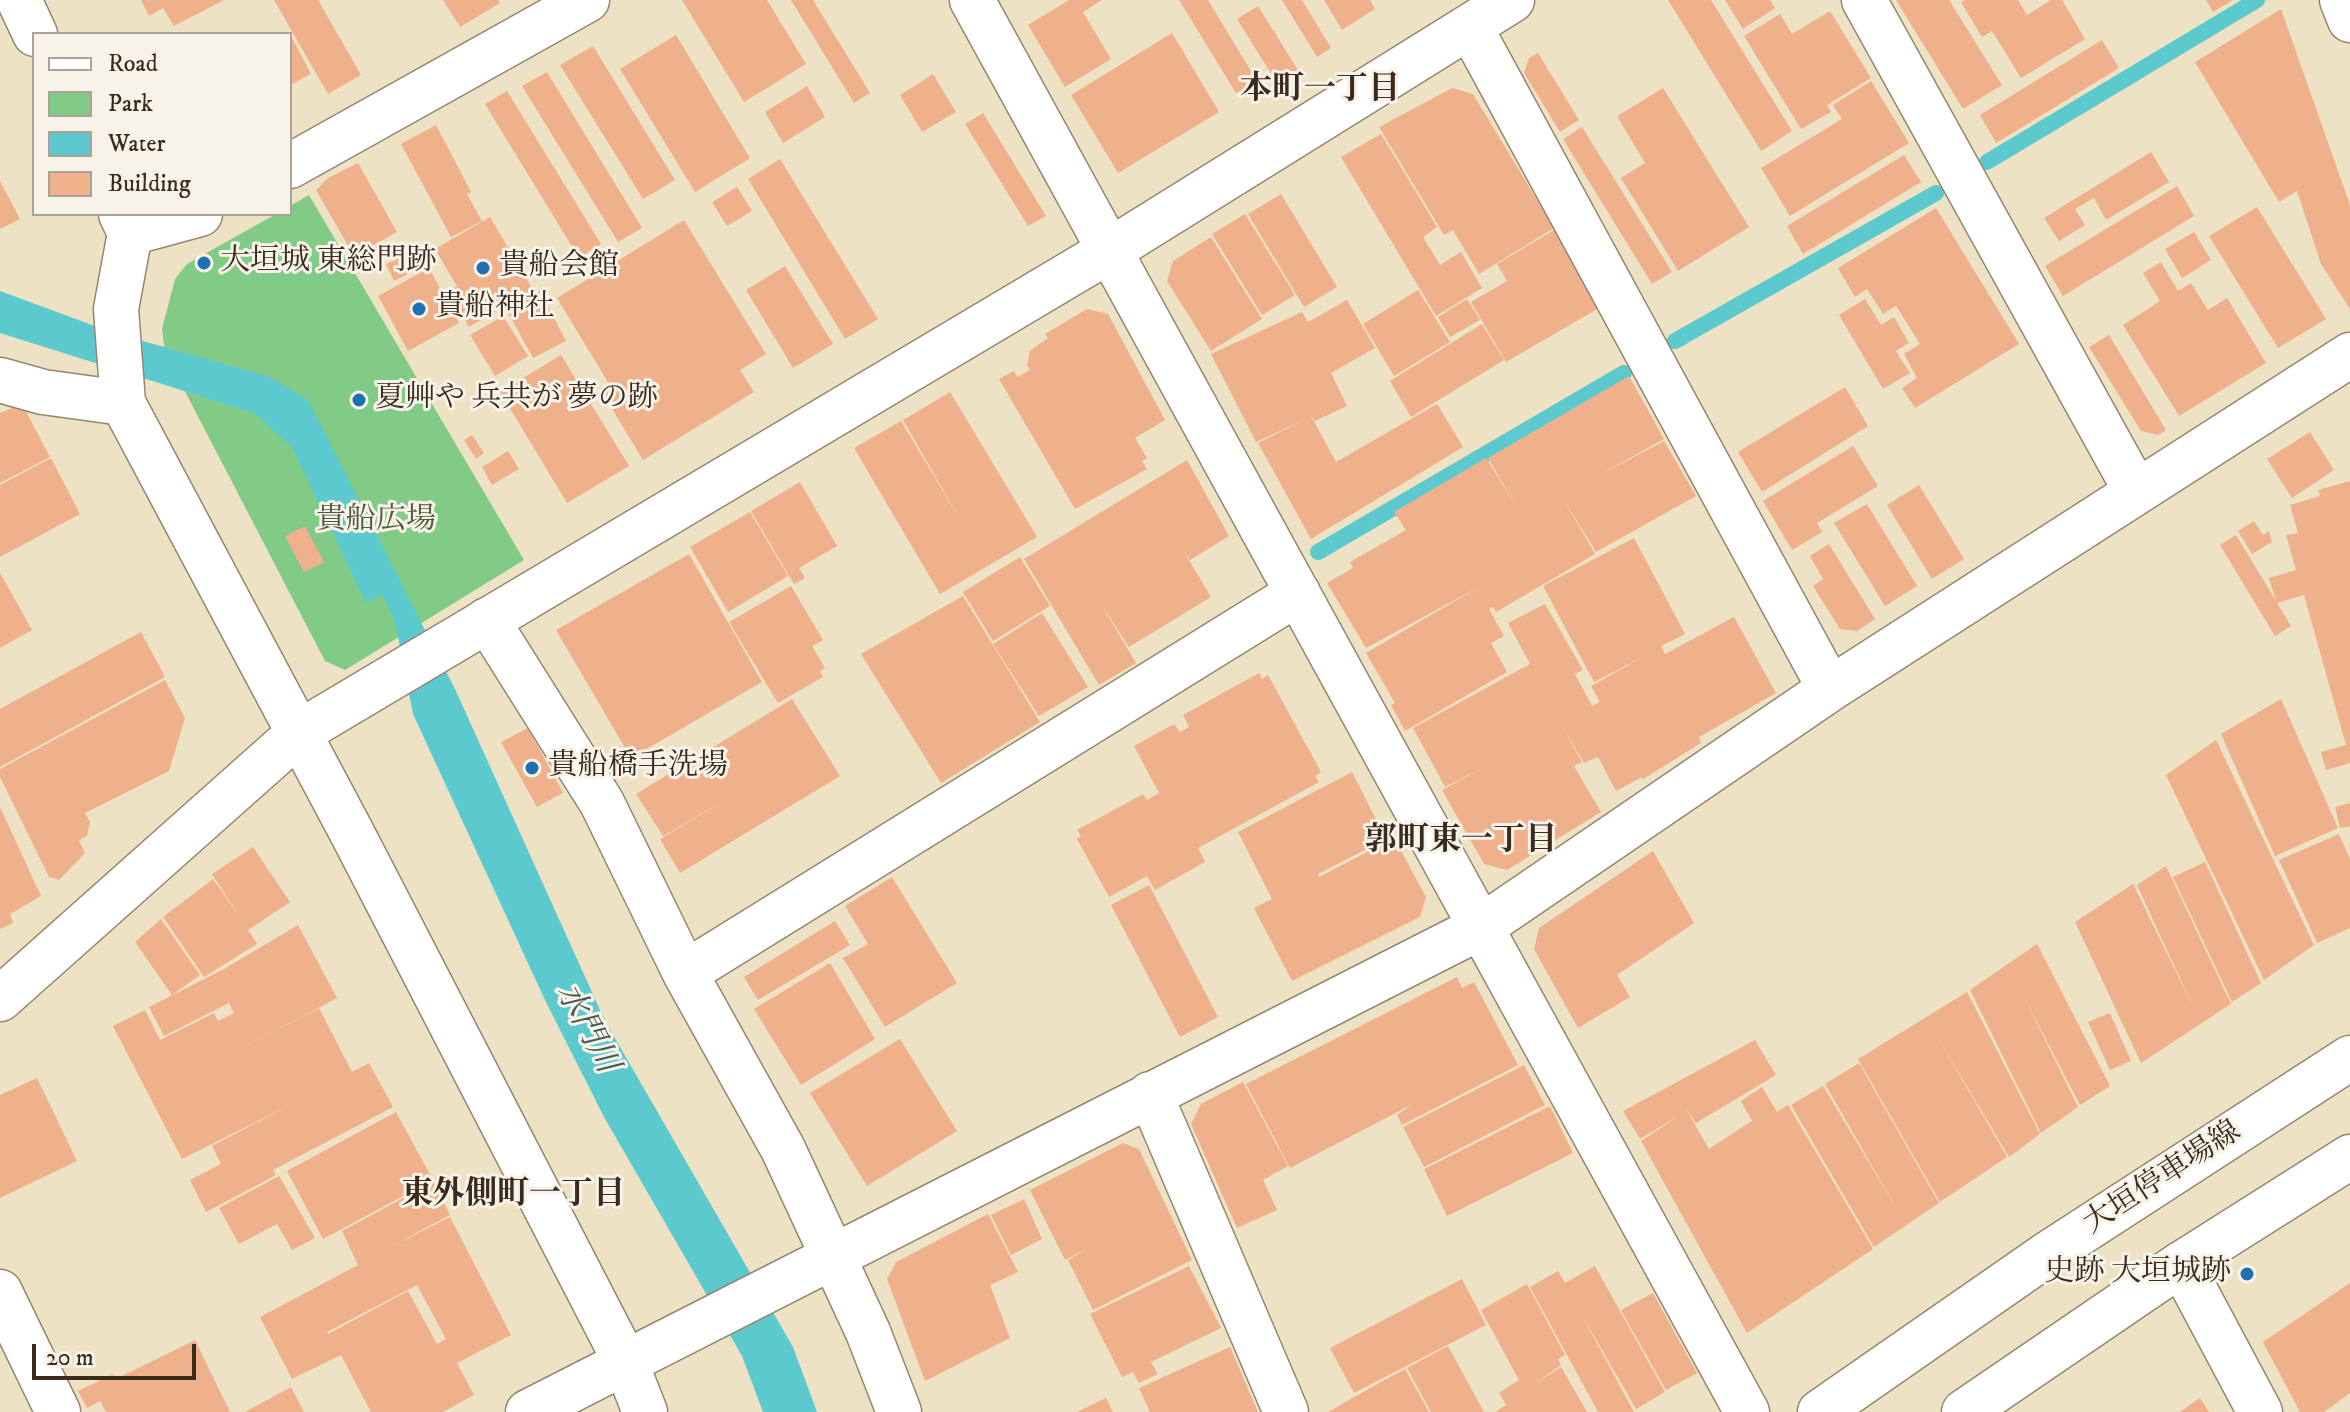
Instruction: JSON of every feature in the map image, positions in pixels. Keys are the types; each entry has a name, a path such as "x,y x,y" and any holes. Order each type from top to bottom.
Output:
{"street":[{"path":"19,0 34,32"},
{"path":"292,165 587,0"},
{"path":"972,0 1112,249 1747,1412"},
{"path":"0,999 300,732 1112,249 1512,0"},
{"path":"1864,0 2136,491"},
{"path":"2342,0 2350,20"},
{"path":"1470,27 1830,689"},
{"path":"183,216 125,223 116,309 123,403 300,732 625,1361 645,1412"},
{"path":"528,1412 1481,927 1830,689 2350,355"},
{"path":"0,380 43,392 123,403"},
{"path":"685,973 1298,593"},
{"path":"487,620 602,803 685,973 783,1149 830,1256 868,1332 899,1412"},
{"name":"大垣停車場線","path":"1820,1412 2046,1255 2350,1058"},
{"path":"1150,1094 1286,1412"},
{"path":"1964,1412 2181,1264 2350,1157"},
{"path":"2181,1264 2260,1412"},
{"path":"0,1292 58,1412"}],"green space":[{"name":"貴船広場","path":"309,195 524,560 345,670 325,661 165,353 162,329 175,279 187,264 272,216 292,216 292,205"}],"water":[{"name":"水門川","path":"0,291 111,332 270,377 308,400 455,689 605,1021 793,1347 817,1412 763,1412 742,1356 604,1117 545,1000 413,714 395,621 382,595 366,603 292,447 254,413 0,333"}],"building":[{"path":"141,0 224,0 174,26 163,8 149,16"},
{"path":"274,0 318,0 361,75 328,94"},
{"path":"443,0 498,0 500,3 460,27"},
{"path":"682,0 767,0 806,64 744,102"},
{"path":"791,0 813,0 870,93 854,103"},
{"path":"1069,0 1102,0 1083,12 1111,59 1065,87 1028,25"},
{"path":"1179,0 1208,0 1257,81 1236,93"},
{"path":"1282,0 1302,0 1331,48 1317,57"},
{"path":"1324,0 1370,0 1375,9 1342,30"},
{"path":"1668,0 1711,0 1792,131 1761,151"},
{"path":"1725,0 1770,0 1775,8 1743,29"},
{"path":"1896,0 1949,0 2002,85 1963,109"},
{"path":"2018,0 2027,15 2051,0 2062,0 2085,39 2021,78 1992,31 1982,37 1961,2"},
{"path":"2206,0 2233,0 2213,12"},
{"path":"1258,6 1298,70 1277,83 1237,19"},
{"path":"2281,9 2350,205 2350,309 2321,264 2297,191 2279,202 2195,62"},
{"path":"1830,11 1871,78 1827,105 1831,112 1801,129 1744,36 1780,14 1792,34"},
{"path":"1172,33 1219,112 1118,173 1071,95"},
{"path":"676,35 750,158 695,192 620,69"},
{"path":"292,38 311,74 292,84"},
{"path":"2102,40 2119,68 1996,143 1980,115"},
{"path":"593,46 675,180 643,199 560,65"},
{"path":"1538,53 1579,120 1560,132 1524,73 1529,58"},
{"path":"547,72 642,228 618,242 522,86"},
{"path":"933,74 956,112 922,132 900,95"},
{"path":"1871,81 1909,143 1790,216 1761,168 1842,119 1833,105"},
{"path":"807,86 825,117 783,143 765,112"},
{"path":"1452,88 1473,94 1554,228 1479,274 1453,230 1444,235 1379,127"},
{"path":"1663,88 1749,227 1678,271 1621,178 1645,163 1617,116"},
{"path":"507,91 601,244 579,258 485,104"},
{"path":"983,113 1046,216 1028,226 965,124"},
{"path":"436,125 471,192 467,194 482,221 451,237 401,144"},
{"path":"1582,127 1672,272 1652,284 1563,139"},
{"path":"1381,134 1437,227 1423,237 1440,265 1461,252 1482,288 1436,316 1341,157"},
{"path":"2151,152 2169,182 2106,220 2094,198 2075,209 2085,225 2059,241 2044,218"},
{"path":"1904,155 1921,182 1803,254 1787,226"},
{"path":"780,159 878,319 845,339 748,179"},
{"path":"358,163 397,232 354,256 316,190 328,178"},
{"path":"0,181 20,219 0,229"},
{"path":"2177,186 2194,216 2063,296 2045,266"},
{"path":"737,187 752,211 727,226 712,202"},
{"path":"1281,194 1337,287 1304,307 1248,214"},
{"path":"2257,207 2326,319 2278,348 2209,236"},
{"path":"1936,208 2019,344 1915,408 1902,388 1917,378 1904,354 1920,344 1896,306 1883,314 1867,289 1855,297 1838,268"},
{"path":"1245,214 1295,295 1262,315 1212,234"},
{"name":"貴船会館","path":"490,217 533,290 469,327 449,291 457,286 435,249"},
{"path":"684,220 766,354 740,370 754,392 643,460 600,389 609,384 557,298"},
{"path":"1554,230 1599,308 1506,362 1471,302 1507,281 1497,264"},
{"path":"2194,232 2211,260 2182,278 2165,249"},
{"path":"1211,237 1262,319 1211,351 1167,281 1173,261"},
{"path":"402,257 410,273 394,281 386,264"},
{"path":"2161,262 2178,291 2191,283 2208,310 2227,298 2266,363 2179,416 2123,325 2160,301 2143,273"},
{"path":"785,266 833,344 793,368 746,290"},
{"name":"貴船神社","path":"429,268 459,323 408,351 378,296"},
{"path":"1418,290 1450,342 1394,376 1363,324"},
{"path":"540,291 566,341 533,358 506,309"},
{"path":"1467,299 1480,320 1450,337 1438,317"},
{"path":"1865,299 1881,325 1894,317 1909,343 1896,351 1910,373 1883,389 1839,315"},
{"path":"1347,300 1375,348 1331,373 1347,406 1315,421 1310,414 1336,462 1437,404 1463,447 1311,539 1258,443 1304,420 1256,442 1211,354 1302,312 1308,322"},
{"path":"1087,309 1108,314 1165,420 1135,438 1147,458 1142,461 1147,469 1075,509 999,379 1014,371 1017,377 1030,370 1027,365 1030,351 1048,338 1045,334"},
{"path":"503,316 528,356 495,376 470,335"},
{"path":"1482,324 1504,360 1411,417 1390,381"},
{"path":"2109,335 2166,430 2158,435 2141,431 2089,347"},
{"path":"561,355 629,466 567,503 500,392"},
{"path":"1629,376 1664,439 1596,477 1664,441 1696,496 1596,552 1562,497 1595,554 1496,612 1493,607 1489,609 1504,636 1491,643 1507,672 1405,731 1391,705 1395,703 1366,653 1479,587 1366,648 1327,583 1353,568 1350,562 1406,530 1394,512 1486,458 1516,506 1488,458"},
{"path":"1845,387 1868,426 1762,492 1738,452"},
{"path":"950,392 1037,537 940,594 854,448 901,421 965,528 903,420"},
{"path":"22,404 50,457 0,483 0,413"},
{"path":"2310,432 2334,470 2292,498 2267,459"},
{"path":"472,435 484,453 476,459 464,440"},
{"path":"1853,446 1878,486 1817,523 1822,532 1792,550 1763,501"},
{"path":"508,451 519,469 492,485 482,467"},
{"path":"51,458 80,514 0,557 0,485"},
{"path":"1187,460 1229,536 1190,560 1182,548 1211,597 1129,647 1101,604 1136,663 1099,685 1024,559"},
{"path":"2350,481 2350,763 2326,770 2321,752 2346,745 2304,595 2277,603 2291,626 2275,636 2220,545 2236,535 2276,601 2269,578 2296,570 2286,535 2298,533 2290,505 2320,496 2318,490"},
{"path":"800,482 837,546 799,568 805,578 794,584 751,511"},
{"path":"1919,485 1964,559 1932,579 1887,505"},
{"path":"1867,504 1917,586 1885,606 1834,523"},
{"path":"750,512 788,576 728,612 690,547"},
{"path":"2254,521 2263,535 2269,531 2272,542 2252,554 2238,531"},
{"path":"305,526 324,562 304,572 285,536"},
{"path":"1634,538 1685,634 1661,646 1665,654 1734,617 1776,693 1699,737 1701,743 1643,779 1616,791 1598,757 1584,763 1560,723 1582,762 1574,766 1601,812 1507,870 1484,864 1442,790 1484,767 1445,787 1413,728 1530,664 1508,623 1545,604 1583,670 1575,674 1592,706 1600,702 1591,686 1643,657 1594,682 1543,586"},
{"path":"1829,544 1875,619 1857,631 1840,629 1813,586 1823,579 1810,556"},
{"path":"689,554 762,682 631,758 556,630"},
{"path":"1020,557 1050,606 993,641 963,592"},
{"path":"0,573 32,630 0,648"},
{"path":"791,586 823,640 812,646 825,668 820,671 823,677 778,703 729,622"},
{"path":"963,596 1040,722 941,783 861,654"},
{"path":"1042,613 1088,687 1039,716 993,644"},
{"path":"141,632 165,677 0,767 0,709"},
{"path":"1259,673 1262,679 1268,675 1321,772 1315,776 1319,782 1198,848 1205,862 1155,890 1147,876 1109,897 1077,839 1081,836 1077,830 1143,794 1147,800 1159,793 1134,746 1174,724 1180,732 1189,727 1183,715"},
{"path":"165,680 185,718 169,771 85,813 90,822 87,836 79,840 85,853 59,880 49,877 0,777 0,769"},
{"path":"792,699 840,776 680,873 660,839 734,795 663,836 636,794"},
{"path":"2281,699 2338,828 2275,856 2221,734"},
{"name":"貴船橋手洗場","path":"528,728 563,793 537,807 501,742"},
{"path":"2216,740 2314,945 2264,980 2166,775"},
{"path":"1352,772 1386,839 1318,874 1319,877 1394,838 1426,897 1420,917 1292,981 1254,908 1272,899 1238,832"},
{"path":"2350,803 2350,826 2340,828 2335,807"},
{"path":"0,807 41,896 10,914 13,923 0,929"},
{"path":"2339,834 2350,859 2350,928 2317,943 2279,860"},
{"path":"253,847 290,902 248,930 257,944 204,977 163,917 213,879 240,917 212,874"},
{"path":"1653,851 1694,923 1617,975 1630,997 1578,1028 1534,949 1539,928"},
{"path":"2205,862 2261,983 2232,1002 2173,877"},
{"path":"2166,866 2231,1004 2141,1063 2075,922 2133,884 2195,1011 2137,885"},
{"path":"892,877 957,983 885,1027 843,958 868,944 845,906"},
{"path":"1149,885 1218,1017 1180,1037 1111,905"},
{"path":"161,919 200,975 172,995 135,942"},
{"path":"835,921 850,945 758,1000 744,977"},
{"path":"298,925 337,998 234,1052 319,1008 352,1072 369,1063 393,1107 273,1170 276,1175 206,1212 190,1180 221,1164 212,1146 294,1103 182,1159 113,1026 145,1010 160,1040 214,1013 218,1021 234,1013 229,1003 164,1036 149,1007 224,969"},
{"path":"2037,944 2110,1086 2080,1105 2024,997 2078,1107 2041,1133 1970,990"},
{"path":"830,963 875,1039 801,1085 754,1009"},
{"path":"1457,977 1462,988 1474,982 1518,1065 1402,1125 1397,1115 1413,1104 1290,1168 1246,1084"},
{"path":"1967,992 2040,1134 2009,1157 1935,1033 2007,1157 1940,1202 1858,1059"},
{"path":"2110,1013 2131,1061 2110,1070 2088,1022"},
{"path":"900,1039 957,1131 867,1186 810,1093"},
{"path":"1755,1040 1776,1075 1696,1123 1686,1109 1709,1149 1752,1121 1741,1101 1762,1087 1777,1112 1788,1105 1873,1249 1747,1333 1641,1141 1680,1115 1640,1139 1623,1111"},
{"path":"1859,1063 1939,1203 1874,1247 1791,1105 1823,1086 1898,1211 1825,1084"},
{"path":"1524,1065 1545,1105 1424,1167 1403,1127"},
{"path":"37,1078 77,1161 0,1198 0,1095"},
{"path":"1243,1082 1288,1166 1263,1180 1277,1210 1237,1228 1191,1124 1201,1104"},
{"path":"1550,1106 1573,1153 1447,1216 1424,1169"},
{"path":"396,1112 433,1180 323,1239 287,1171"},
{"path":"1123,1143 1139,1149 1192,1260 1093,1310 1068,1260 1088,1248 1065,1260 1030,1190"},
{"path":"279,1176 315,1238 292,1250 277,1224 239,1244 219,1208"},
{"path":"433,1182 450,1215 386,1249 450,1217 511,1335 457,1363 474,1395 443,1412 371,1412 341,1355 292,1379 260,1317 358,1265 342,1231","holes":["417,1285 446,1339 437,1344 408,1291 327,1332"]},
{"path":"1024,1199 1042,1239 1011,1255 991,1215"},
{"path":"988,1214 1018,1272 990,1285 1010,1338 925,1381 887,1279 896,1262"},
{"path":"1189,1266 1221,1328 1151,1362 1158,1374 1139,1383 1133,1372 1122,1377 1090,1314"},
{"path":"1595,1266 1665,1392 1636,1409 1579,1310 1634,1412 1598,1412 1530,1287 1558,1271 1565,1283"},
{"path":"1462,1279 1486,1325 1354,1393 1330,1348"},
{"path":"2350,1283 2350,1393 2324,1412 2300,1412 2263,1342"},
{"path":"1527,1284 1565,1355 1558,1359 1561,1365 1533,1385 1561,1367 1587,1412 1495,1412 1506,1405 1499,1393 1519,1380 1481,1310"},
{"path":"1653,1293 1697,1373 1666,1390 1621,1310"},
{"path":"195,1340 230,1412 106,1412 100,1401 87,1408 78,1391 113,1374 116,1379"},
{"path":"1448,1346 1484,1412 1431,1412 1407,1368"},
{"path":"1230,1347 1258,1412 1150,1412 1139,1388"},
{"path":"1405,1369 1429,1412 1328,1412 1372,1387"},
{"path":"291,1387 304,1412 245,1412"},
{"path":"1106,1398 1113,1412 1077,1412"},
{"path":"2200,1398 2209,1412 2180,1412"}],"waterway":[{"path":"1987,162 2257,0"},
{"path":"1675,341 1936,193"},
{"path":"1318,552 1624,373"}],"place":[{"name":"大垣城 東総門跡","path":"204,263"},
{"name":"貴船会館","path":"483,268"},
{"name":"貴船神社","path":"419,309"},
{"name":"夏艸や 兵共が 夢の跡","path":"359,400"},
{"name":"貴船橋手洗場","path":"532,768"},
{"name":"史跡 大垣城跡","path":"2247,1274"}],"district":[{"name":"本町一丁目","path":"1320,91"},
{"name":"郭町東一丁目","path":"1461,842"},
{"name":"東外側町一丁目","path":"513,1196"}]}
